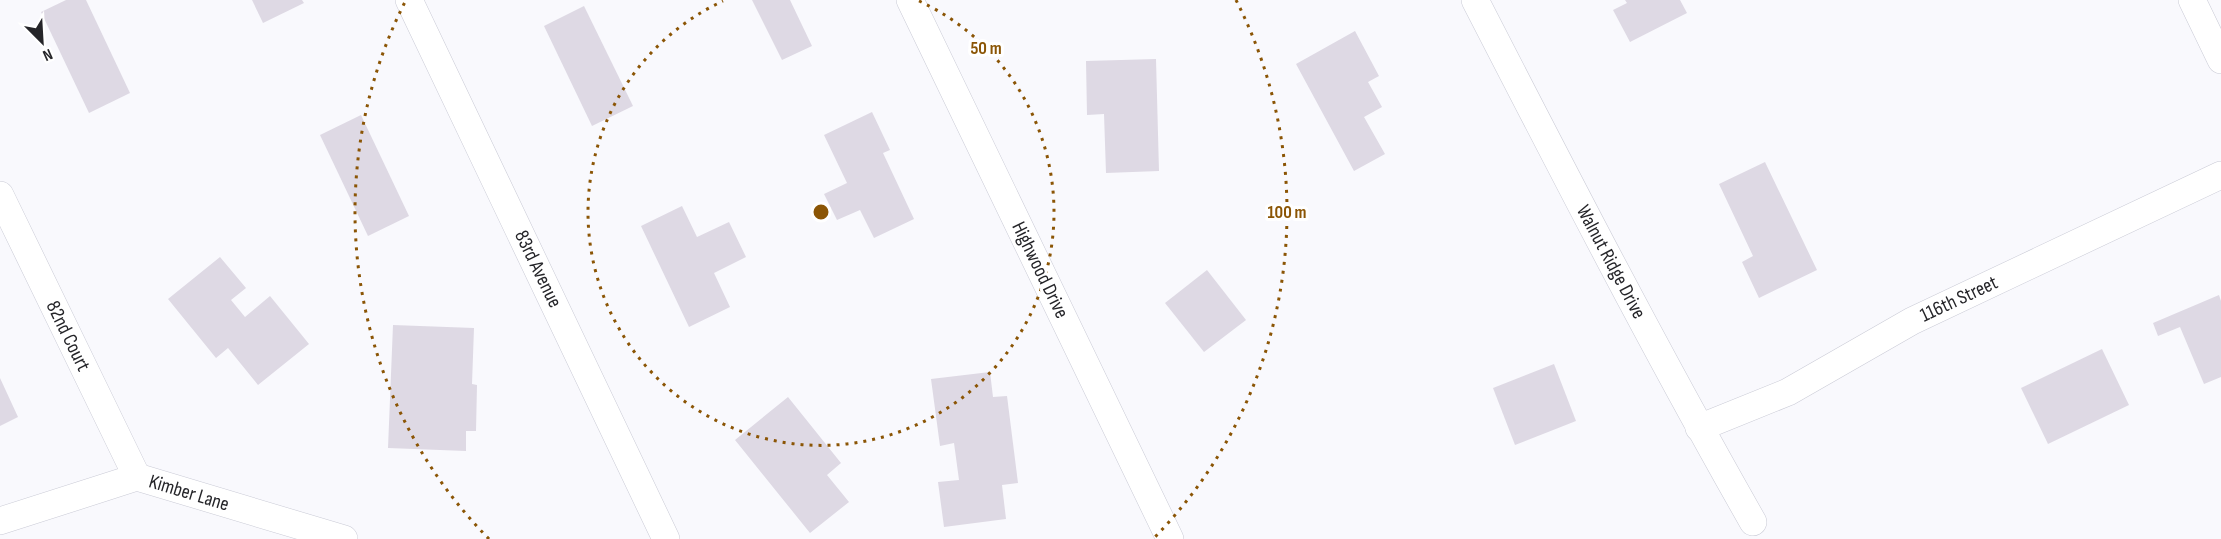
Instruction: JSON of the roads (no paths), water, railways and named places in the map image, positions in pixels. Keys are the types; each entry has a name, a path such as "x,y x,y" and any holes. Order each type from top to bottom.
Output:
{"street":[{"name":"83rd Avenue","path":"409,0 666,539"},
{"name":"Highwood Drive","path":"910,0 1170,539"},
{"name":"Walnut Ridge Drive","path":"1475,0 1599,241 1753,522"},
{"path":"2192,0 2221,60"},
{"name":"116th Street","path":"1700,428 1788,392 1912,321 2221,175"},
{"name":"82nd Court","path":"0,195 137,477"},
{"name":"Kimber Lane","path":"0,521 137,477 345,539"}]}
